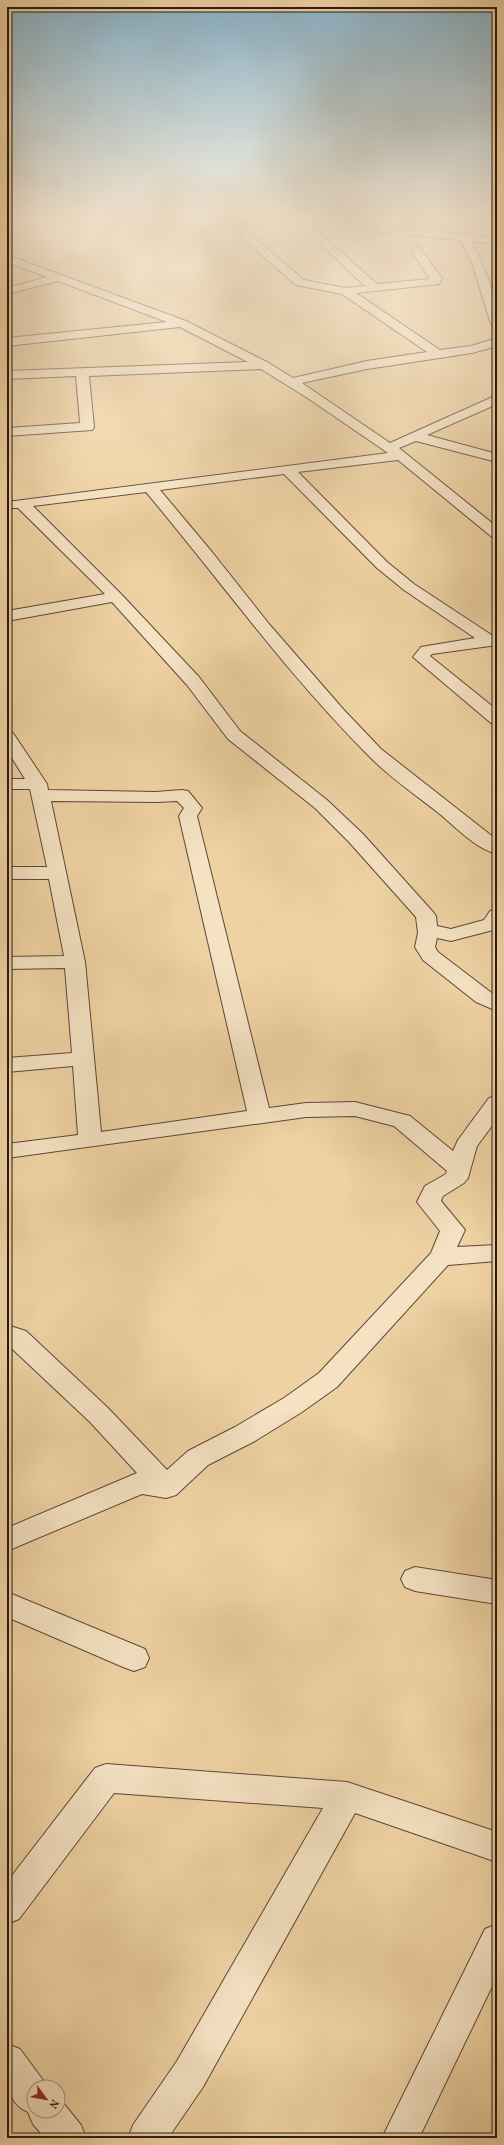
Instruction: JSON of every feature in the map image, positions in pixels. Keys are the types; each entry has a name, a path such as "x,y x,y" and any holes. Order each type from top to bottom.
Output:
{"street":[{"path":"166,317 182,323 291,382 401,456 497,534"},
{"path":"384,317 438,354"},
{"path":"7,342 182,323"},
{"path":"291,382 366,365 472,349 497,342"},
{"path":"7,375 262,365"},
{"path":"7,432 87,427 82,371"},
{"path":"389,448 497,399"},
{"path":"414,436 497,458"},
{"path":"7,506 287,469 401,456"},
{"path":"287,469 382,565 409,587 493,640"},
{"path":"150,487 207,554 263,628 337,713 369,747 440,806 497,848"},
{"path":"22,504 116,597 193,681 234,735 321,804 356,838 426,916 427,930 425,947 430,956 483,998 497,1005"},
{"path":"7,616 116,597"},
{"path":"493,640 427,650 421,657 497,719"},
{"path":"7,737 39,789 58,873 76,962 90,1141"},
{"path":"7,784 39,789 156,797 182,795 193,808 188,816 260,1117"},
{"path":"7,873 58,873"},
{"path":"427,930 451,935 491,924 497,915"},
{"path":"7,963 76,962"},
{"path":"7,1065 83,1060"},
{"path":"166,1487 198,1458 246,1434 293,1405 328,1380 440,1257 453,1230 429,1202 433,1192 456,1178 466,1145 497,1103"},
{"path":"7,1151 90,1141 306,1110 355,1109 402,1121 459,1169"},
{"path":"440,1257 497,1253"},
{"path":"7,1334 17,1338 99,1415 166,1487"},
{"path":"7,1540 140,1483 166,1487"},
{"path":"415,1579 497,1592"},
{"path":"7,1604 134,1658"},
{"path":"7,1908 106,1778 347,1796 497,1848"},
{"path":"146,2138 190,2074 347,1796"},
{"path":"400,2138 497,1940"},
{"path":"7,2062 26,2086"},
{"path":"53,2119 68,2138"}]}
